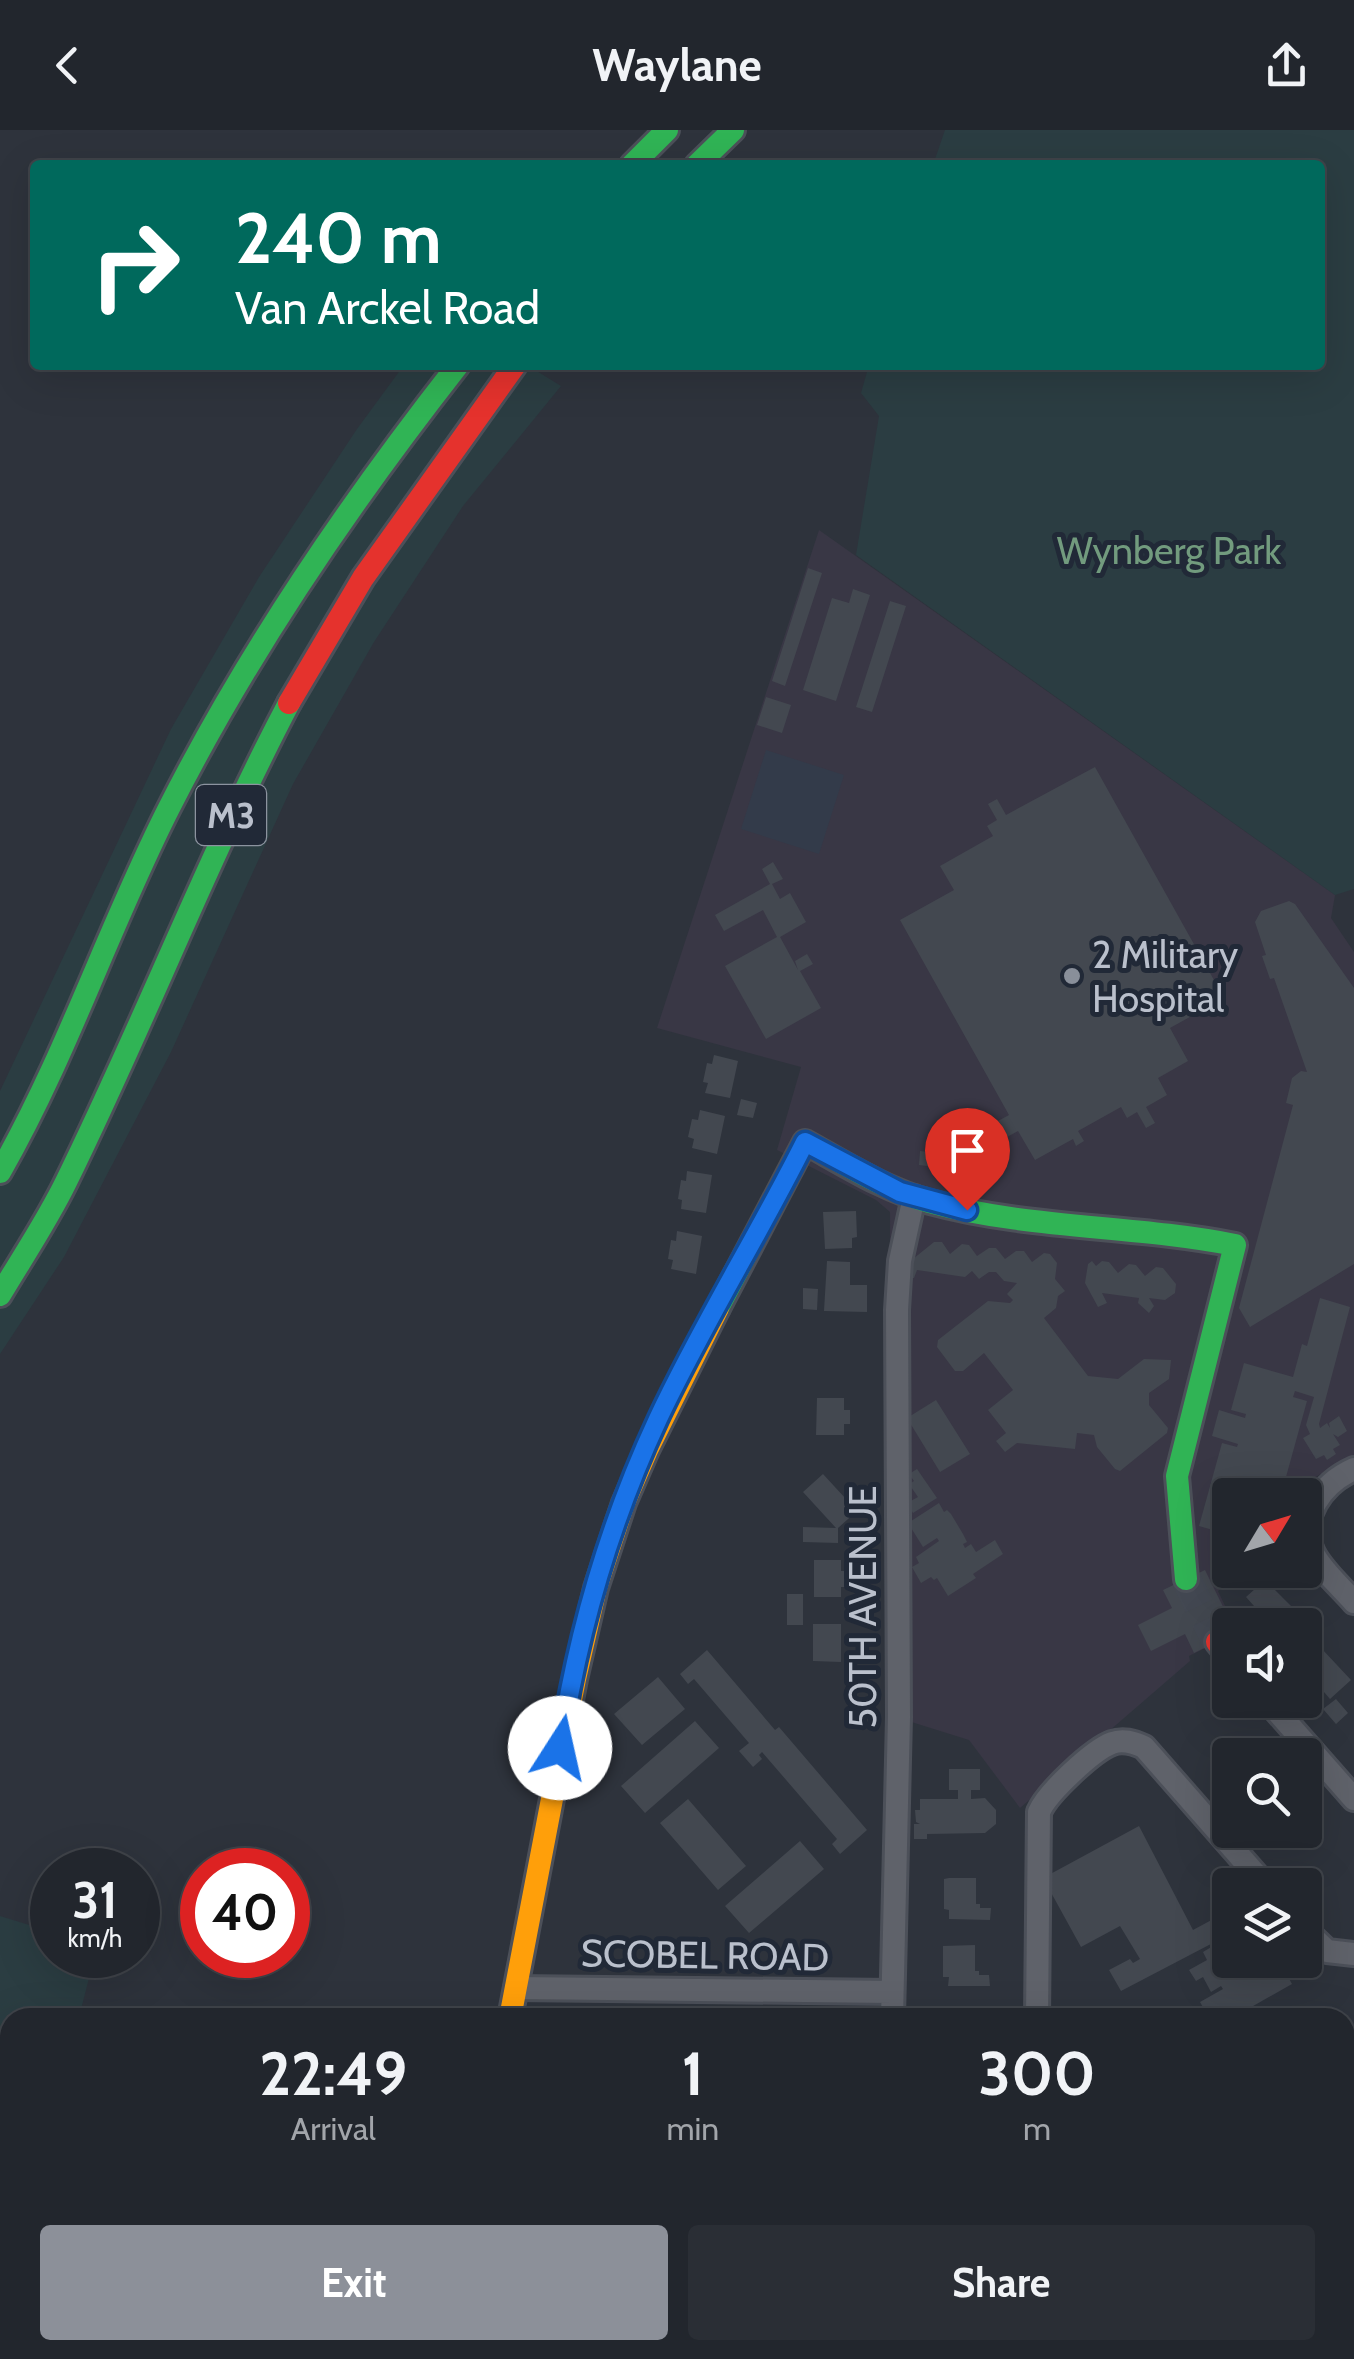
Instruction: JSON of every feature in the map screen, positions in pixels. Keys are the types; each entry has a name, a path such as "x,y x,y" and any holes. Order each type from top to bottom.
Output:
{"main road":[{"path":"637,160 667,130"},
{"path":"702,160 732,130"},
{"name":"M3","path":"0,1172 56,1067 169,809 246,670 320,549 374,471 454,370"},
{"name":"M3","path":"0,1295 64,1186 173,952 225,827 288,704 363,578 512,370"},
{"path":"512,2008 564,1722 584,1629 606,1556 658,1421 805,1142 914,1197 990,1214 1187,1236 1234,1245 1176,1476 1186,1579"}],"street":[{"name":"50TH AVENUE","path":"892,2008 899,1716 897,1310 900,1261 914,1197"},
{"path":"1354,1469 1327,1487 1310,1512 1308,1535 1314,1554 1354,1602"},
{"path":"1282,1718 1354,1799"},
{"path":"1037,2008 1039,1812 1048,1796 1104,1748 1119,1742 1137,1743 1150,1753 1251,1868"},
{"path":"1322,1947 1326,1951 1354,1954"},
{"name":"SCOBEL ROAD","path":"516,1988 892,1992"}],"shaded area":[{"path":"819,530 1335,895 1331,918 1354,952 1354,1455 1314,1478 1212,1478 1212,1588 1222,1588 1218,1591 1226,1608 1212,1608 1212,1645 1189,1656 1190,1661 1020,1808 969,1740 905,1720 891,1376 890,1212 876,1200 777,1150 801,1067 657,1028"},
{"path":"766,750 844,775 819,854 741,829"}],"green space":[{"name":"Wynberg Park","path":"945,130 1354,130 1354,889 1335,895 856,555 879,416 861,393 868,370 1325,370 1325,160 935,160"},
{"path":"400,370 535,370 561,386 463,506 374,642 293,784 171,1052 64,1257 0,1354 0,1091 171,729 259,577"},
{"path":"0,1916 30,1925 30,1978 89,1978 81,2008 0,2008"}],"building":[{"path":"808,568 822,573 785,686 772,681"},
{"path":"853,589 870,595 836,701 803,690 832,598 849,603"},
{"path":"890,601 906,606 872,712 856,707"},
{"path":"766,697 791,705 782,733 757,725"},
{"name":"2 Military Hospital","path":"1095,767 1224,998 1170,1028 1188,1061 1158,1078 1167,1095 1146,1107 1155,1123 1146,1128 1137,1112 1127,1118 1121,1107 1078,1131 1084,1141 1076,1146 1073,1139 1035,1160 1018,1131 1007,1137 998,1121 1009,1115 900,920 954,890 940,866 993,836 987,826 997,820 988,804 997,799 1006,815"},
{"path":"773,862 783,879 772,884 780,899 790,893 806,922 780,937 798,970 795,961 807,954 813,964 800,971 821,1008 766,1039 725,966 777,937 763,910 724,931 715,915 770,884 762,869"},
{"path":"1289,901 1295,904 1354,988 1354,1264 1250,1327 1239,1308 1293,1105 1286,1103 1292,1078 1301,1071 1307,1072 1274,978 1270,979 1262,956 1266,955 1255,922 1261,911"},
{"path":"714,1055 738,1061 730,1098 705,1093 707,1063 712,1064"},
{"path":"741,1099 757,1103 753,1118 737,1115"},
{"path":"700,1110 725,1116 717,1154 692,1148 694,1139 688,1137 692,1119 698,1120"},
{"path":"920,1151 972,1157 970,1171 919,1165"},
{"path":"687,1171 712,1175 706,1213 681,1209 681,1180 686,1181"},
{"path":"856,1211 857,1237 852,1238 852,1248 825,1249 823,1212"},
{"path":"677,1231 702,1236 696,1274 671,1269 671,1240 676,1241"},
{"path":"934,1242 942,1242 950,1254 962,1244 969,1245 977,1256 989,1248 996,1248 1005,1259 1016,1251 1024,1251 1032,1262 1044,1253 1050,1254 1057,1263 1055,1279 1065,1291 1058,1296 1056,1308 1044,1318 1088,1376 1118,1379 1144,1359 1171,1360 1169,1379 1149,1393 1149,1405 1168,1428 1167,1433 1120,1471 1097,1447 1094,1435 1077,1433 1075,1449 1017,1443 1005,1452 996,1441 1006,1433 988,1410 1013,1390 984,1353 963,1371 955,1371 937,1347 938,1340 988,1301 1010,1303 1013,1300 1007,1294 1017,1283 1004,1281 996,1272 979,1279 972,1271 965,1277 917,1270 914,1278 909,1278 908,1263"},
{"path":"827,1261 850,1262 850,1285 867,1285 867,1312 824,1311"},
{"path":"1092,1261 1096,1266 1102,1261 1109,1262 1118,1273 1129,1264 1136,1265 1145,1276 1156,1267 1163,1268 1176,1284 1175,1293 1165,1300 1149,1298 1154,1306 1149,1313 1138,1303 1139,1298 1102,1293 1107,1303 1098,1307 1085,1283"},
{"path":"803,1288 818,1289 817,1310 803,1309"},
{"path":"1320,1298 1350,1307 1319,1424 1320,1428 1327,1423 1330,1428 1329,1423 1339,1416 1347,1431 1338,1437 1333,1434 1340,1445 1333,1449 1336,1454 1327,1460 1324,1455 1316,1459 1303,1438 1310,1434 1306,1425 1314,1397 1295,1391 1293,1397 1307,1401 1286,1478 1212,1478 1222,1443 1237,1447 1238,1444 1212,1436 1219,1410 1245,1418 1246,1414 1231,1410 1244,1363 1293,1377 1302,1344 1307,1346"},
{"path":"817,1398 844,1398 844,1410 850,1410 850,1424 844,1424 844,1435 816,1435"},
{"path":"936,1400 970,1454 940,1472 907,1418"},
{"path":"917,1469 937,1498 913,1513 907,1503 918,1497 909,1484 914,1481 909,1474"},
{"path":"823,1474 857,1511 838,1528 838,1543 803,1542 803,1527 836,1528 803,1492"},
{"path":"1212,1479 1212,1530 1199,1526"},
{"path":"939,1503 963,1534 965,1548 971,1544 976,1552 995,1540 1003,1554 948,1596 937,1578 921,1583 912,1567 919,1563 916,1557 939,1541 937,1538 923,1547 908,1523"},
{"path":"814,1560 841,1560 841,1571 847,1571 847,1587 841,1587 841,1597 814,1597"},
{"path":"1205,1570 1224,1608 1212,1608 1212,1644 1194,1653 1185,1634 1151,1651 1138,1625 1172,1608 1163,1590"},
{"path":"1256,1588 1273,1588 1293,1608 1256,1608 1246,1597"},
{"path":"787,1594 803,1594 803,1625 787,1625"},
{"path":"813,1624 841,1624 841,1662 813,1661"},
{"path":"1322,1649 1351,1680 1330,1699 1322,1690"},
{"path":"707,1650 867,1830 840,1854 832,1844 837,1839 762,1752 762,1759 753,1767 739,1751 749,1743 694,1679 688,1684 680,1674"},
{"path":"658,1677 685,1709 642,1745 614,1714"},
{"path":"1336,1699 1348,1713 1336,1724 1323,1709"},
{"path":"695,1721 719,1748 645,1813 621,1786"},
{"path":"949,1769 980,1769 980,1790 971,1790 971,1799 985,1798 996,1810 996,1824 985,1833 927,1834 927,1839 914,1839 914,1824 920,1824 916,1822 915,1810 920,1810 920,1799 958,1799 958,1790 949,1790"},
{"path":"688,1799 746,1866 718,1890 660,1823"},
{"path":"1139,1826 1193,1930 1212,1920 1212,1943 1121,1991 1109,1970 1130,1959 1133,1963 1140,1959 1120,1926 1081,1947 1043,1878"},
{"path":"800,1841 824,1869 749,1933 725,1906"},
{"path":"976,1878 976,1904 991,1908 990,1920 949,1919 949,1910 944,1909 944,1879"},
{"path":"975,1945 975,1971 989,1975 990,1986 948,1986 949,1977 943,1977 943,1946"},
{"path":"1212,1947 1212,1978 1289,1978 1292,1984 1250,2008 1203,2008 1200,2002 1223,1989 1221,1986 1211,1992 1203,1977 1196,1981 1189,1970 1207,1960 1203,1952"}],"tunnel":[{"path":"1186,1579 1212,1632"}],"traffic: fast":[{"path":"637,160 667,130"},
{"path":"702,160 733,130"},
{"path":"0,1172 46,1083 147,853 200,749 303,579 454,370"},
{"path":"0,1295 66,1182 289,703"},
{"path":"718,1308 805,1142 881,1184 967,1211 1235,1245 1177,1476 1186,1579"}],"traffic: slow":[{"path":"512,2008 596,1588 624,1503 647,1450 718,1308"}],"traffic: jam":[{"path":"289,703 363,578 511,370"}],"place":[{"name":"2 Military Hospital","path":"1072,976"}],"route":[{"path":"560,1748 584,1629 628,1492 692,1350 805,1142 900,1192 967,1210"}]}
